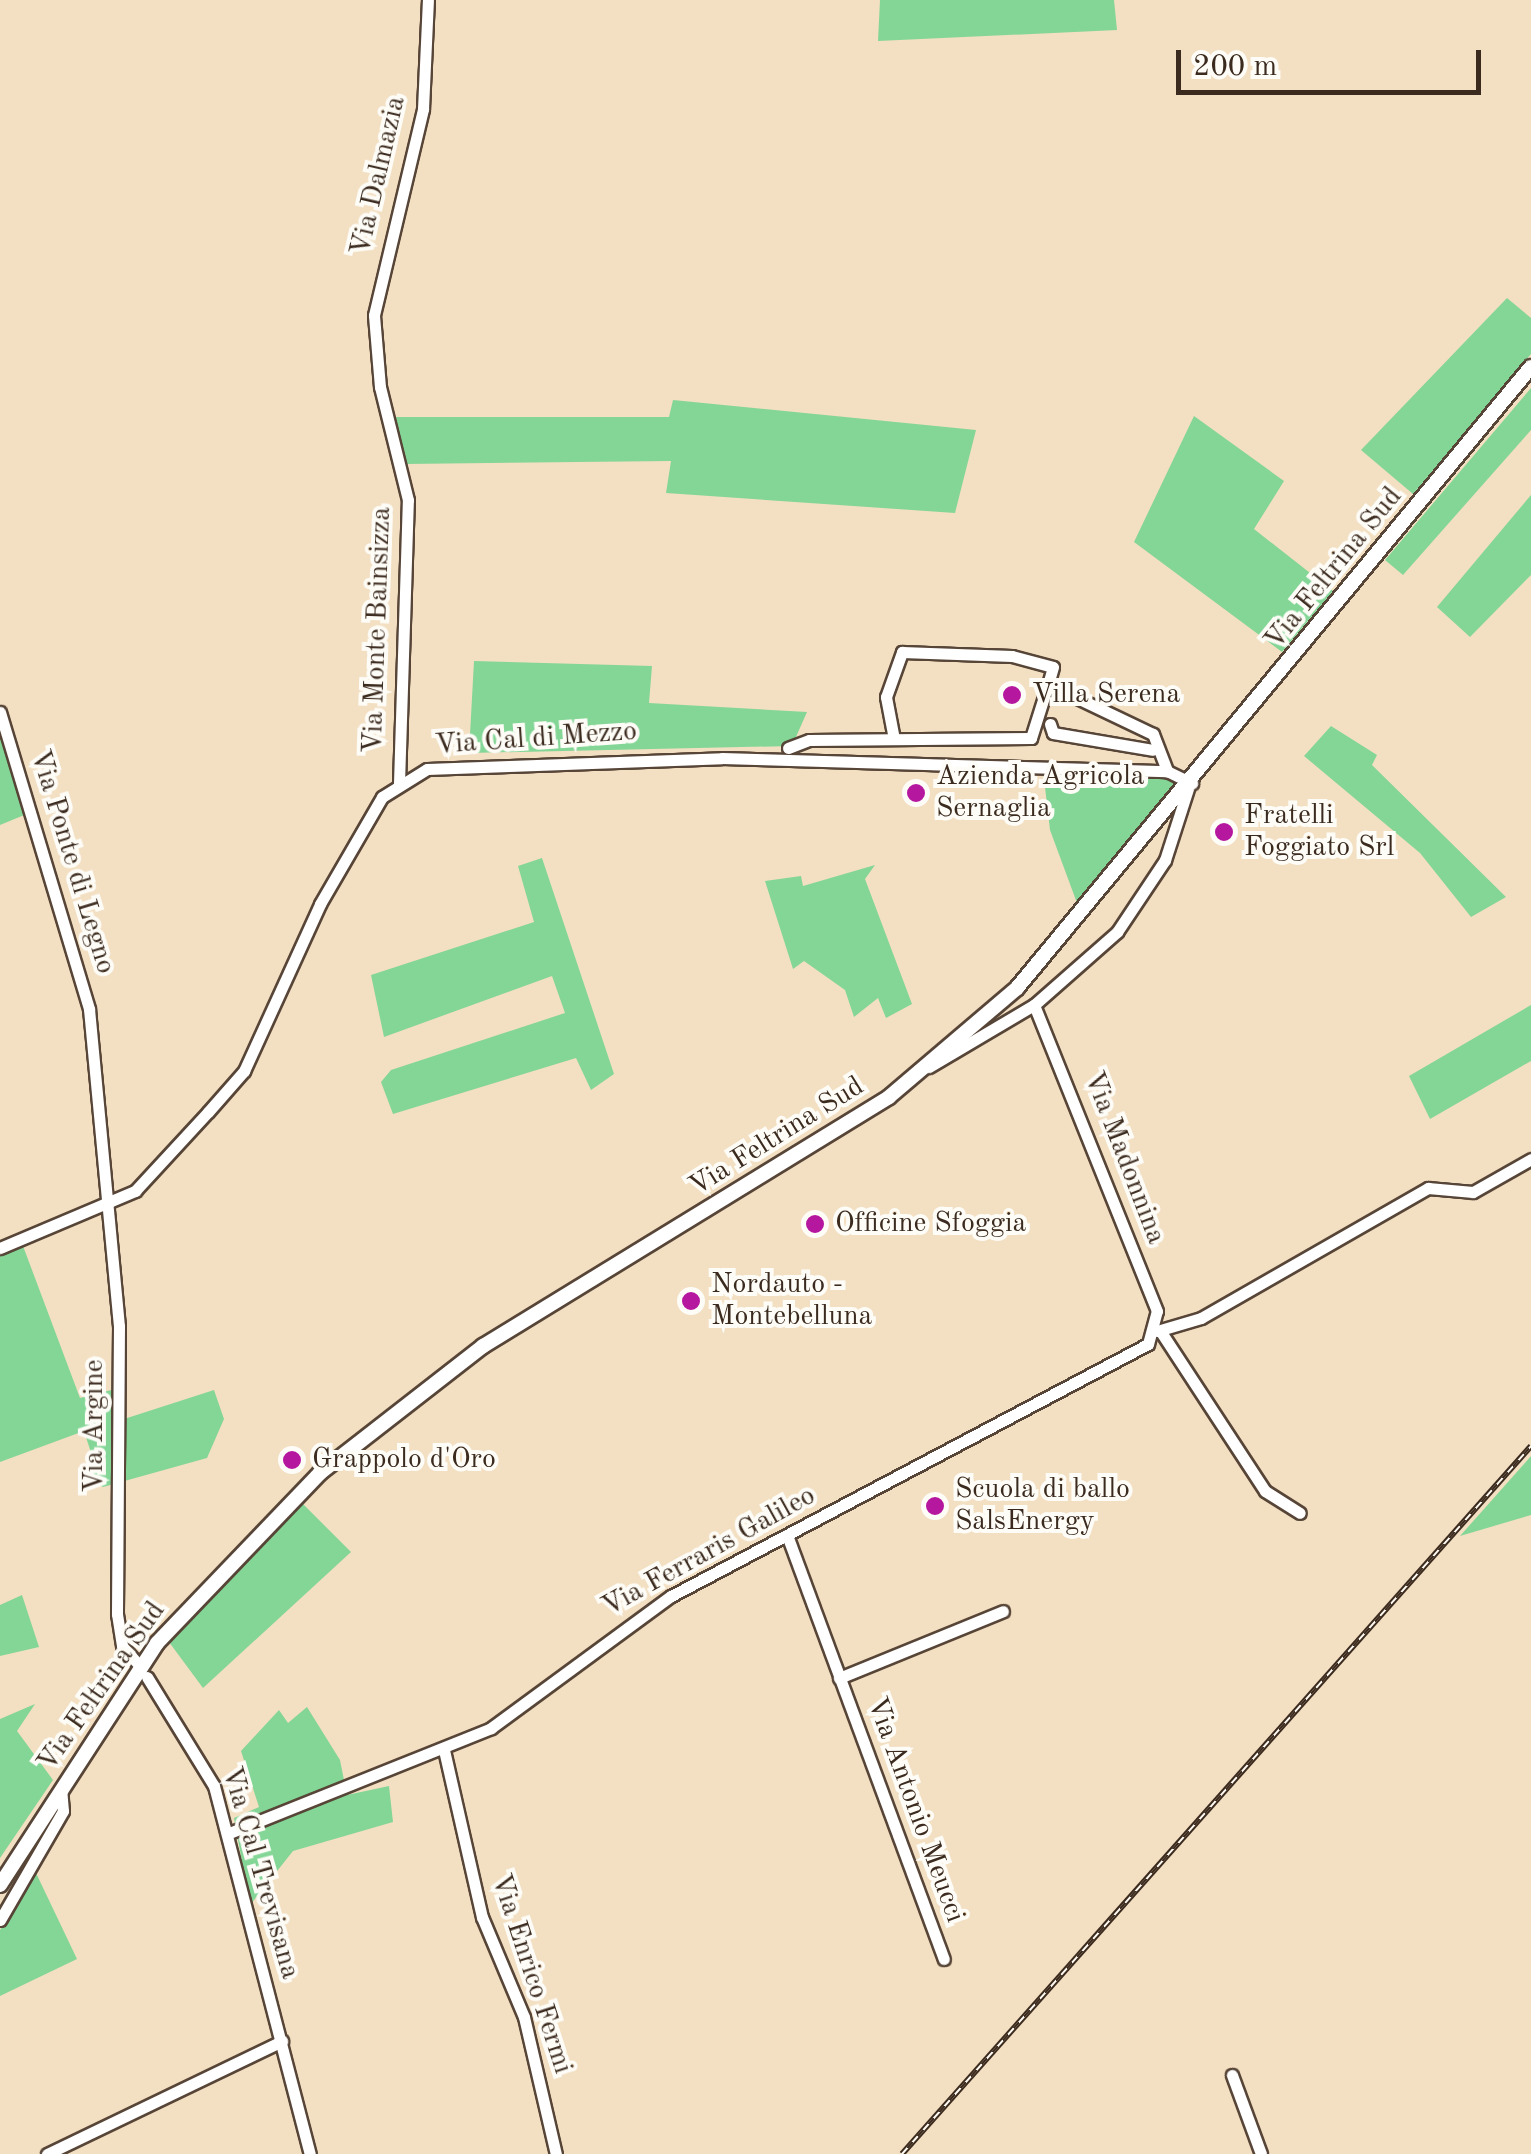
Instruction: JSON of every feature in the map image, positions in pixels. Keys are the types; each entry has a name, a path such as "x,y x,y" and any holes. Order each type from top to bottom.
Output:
{"main road":[{"name":"Via Feltrina Sud","path":"0,1884 144,1672 256,1535 393,1411 929,1067 1039,965 1531,367"}],"street":[{"name":"Via Dalmazia","path":"376,302 423,109 428,0"},
{"name":"Via Monte Bainsizza","path":"376,302 380,388 408,500 399,783"},
{"path":"894,739 886,697 902,652 1012,656 1053,666 1048,684 1049,725"},
{"path":"1048,684 1152,734 1152,750 1167,771"},
{"name":"Via Ponte di Legno","path":"0,712 76,947 106,1206"},
{"path":"788,748 809,740 1031,738 1049,725 1152,750"},
{"name":"Via Cal di Mezzo","path":"399,783 458,765 637,757 1167,771 1190,786"},
{"path":"0,1248 135,1191 244,1070 335,875 399,783"},
{"path":"929,1067 1034,1005 1117,932 1165,860 1190,786"},
{"name":"Via Madonnina","path":"1034,1005 1157,1331"},
{"name":"Via Ferraris Galileo","path":"230,1833 444,1750 516,1713 657,1604 1135,1354 1157,1331 1201,1318 1428,1188 1473,1192 1531,1158"},
{"name":"Via Argine","path":"106,1206 119,1326 122,1646"},
{"path":"1157,1331 1170,1337 1265,1491 1300,1513"},
{"name":"Via Antonio Meucci","path":"786,1535 944,1959"},
{"name":"Via Antonio Meucci","path":"839,1678 1002,1611"},
{"name":"Via Cal Trevisana","path":"122,1646 144,1672 208,1770 230,1833 232,1883 282,2041 310,2154"},
{"name":"Via Enrico Fermi","path":"444,1750 482,1917 528,2030 556,2154"},
{"path":"0,1920 64,1811 61,1789"},
{"path":"47,2154 282,2041"},
{"path":"1232,2076 1262,2154"}],"green space":[{"path":"880,0 1114,0 1117,30 878,41"},
{"path":"1507,298 1531,318 1531,354 1413,494 1361,450"},
{"path":"1531,388 1531,430 1403,575 1385,560"},
{"path":"673,400 976,430 955,513 666,493 671,461 406,464 394,417 669,417"},
{"path":"1194,416 1284,481 1254,529 1333,591 1282,652 1134,542"},
{"path":"1531,495 1531,575 1470,637 1437,607"},
{"path":"474,661 652,666 649,703 807,712 792,746 469,753"},
{"path":"0,706 34,811 0,825"},
{"path":"1331,726 1377,755 1372,765 1506,897 1471,917 1420,853 1304,756"},
{"path":"1043,770 1182,774 1077,903 1050,830"},
{"path":"542,858 614,1074 591,1090 576,1058 393,1114 381,1082 391,1070 565,1013 552,976 384,1037 371,975 534,922 518,866"},
{"path":"875,865 865,879 912,1004 886,1018 878,998 854,1017 845,990 804,961 793,969 765,881 801,876 803,886"},
{"path":"1531,1005 1531,1061 1430,1119 1409,1076"},
{"path":"23,1246 80,1398 123,1387 121,1420 214,1390 224,1419 207,1458 103,1487 78,1471 95,1465 84,1431 0,1462 0,1255"},
{"path":"1531,1456 1531,1515 1460,1536"},
{"path":"302,1503 351,1552 203,1688 169,1642"},
{"path":"22,1595 39,1647 0,1656 0,1605"},
{"path":"35,1704 17,1731 53,1780 0,1858 0,1719"},
{"path":"307,1707 340,1760 347,1795 389,1786 393,1822 293,1851 250,1905 234,1818 259,1807 241,1751 279,1710 288,1723"},
{"path":"36,1873 77,1959 0,1996 0,1930"}],"railway":[{"path":"902,2154 1531,1446"}],"place":[{"name":"Villa Serena","path":"1012,695"},
{"name":"Azienda Agricola Sernaglia","path":"916,793"},
{"name":"Fratelli Foggiato Srl","path":"1224,832"},
{"name":"Officine Sfoggia","path":"815,1224"},
{"name":"Nordauto - Montebelluna","path":"691,1301"},
{"name":"Grappolo d'Oro","path":"292,1460"},
{"name":"Scuola di ballo SalsEnergy","path":"935,1506"}]}
